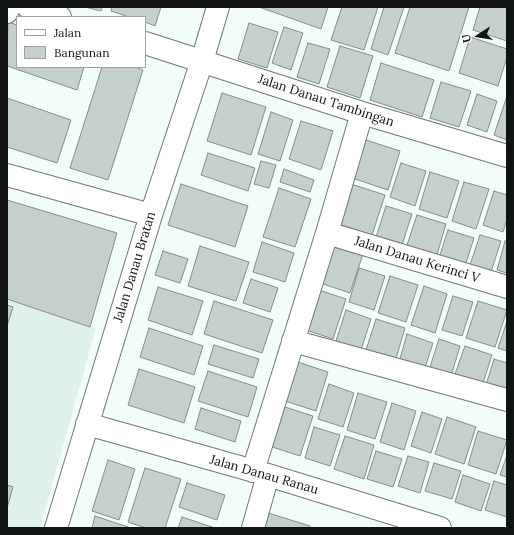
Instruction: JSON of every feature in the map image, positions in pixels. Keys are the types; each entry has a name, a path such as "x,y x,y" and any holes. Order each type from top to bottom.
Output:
{"street":[{"path":"7,12 9,7"},
{"path":"28,7 57,16"},
{"name":"Jalan Danau Bratan","path":"56,528 151,215 202,61 218,7"},
{"name":"Jalan Danau Tambingan","path":"146,43 362,113 507,156"},
{"path":"253,528 260,473 293,342 362,113"},
{"path":"7,174 151,215"},
{"name":"Jalan Danau Kerinci V","path":"327,233 507,287"},
{"path":"293,342 507,400"},
{"name":"Jalan Danau Ranau","path":"87,424 260,473 440,528"}],"shaded area":[{"path":"7,299 96,328 40,528 7,528"}],"building":[{"path":"85,7 102,7 101,11"},
{"path":"112,7 161,7 155,26 146,22 146,16 126,16 111,11"},
{"path":"259,7 328,7 321,29"},
{"path":"342,7 378,7 364,50 331,40"},
{"path":"384,7 404,7 388,55 371,49"},
{"path":"410,7 469,7 449,71 395,53"},
{"path":"480,7 507,7 507,41 473,30"},
{"path":"8,22 16,25 16,68 84,68 77,90 7,66"},
{"path":"249,23 278,32 267,68 238,59"},
{"path":"284,27 303,33 291,70 272,63"},
{"path":"470,37 507,49 507,57 498,86 459,73"},
{"path":"308,43 330,49 319,84 297,77"},
{"path":"340,46 373,56 360,98 327,87"},
{"path":"381,63 434,80 422,117 370,100"},
{"path":"102,68 138,68 143,70 108,180 70,168"},
{"path":"441,82 471,91 459,127 430,118"},
{"path":"222,93 266,107 251,155 207,141"},
{"path":"477,94 497,101 487,132 467,125"},
{"path":"7,98 71,120 57,163 7,147"},
{"path":"507,99 507,140 494,135"},
{"path":"271,112 293,120 280,161 258,154"},
{"path":"301,121 333,131 321,170 289,159"},
{"path":"363,139 400,151 388,190 352,178"},
{"path":"208,153 255,168 248,191 201,175"},
{"path":"261,161 276,165 269,188 254,184"},
{"path":"401,163 426,171 415,206 390,197"},
{"path":"284,169 314,180 310,192 280,182"},
{"path":"430,172 459,181 447,218 419,209"},
{"path":"464,182 489,189 476,229 452,221"},
{"path":"181,184 248,206 235,247 168,225"},
{"path":"351,184 385,195 372,235 338,224"},
{"path":"279,188 311,199 295,247 263,237"},
{"path":"494,191 507,195 507,219 503,232 483,225"},
{"path":"7,200 117,233 90,327 7,299"},
{"path":"386,206 412,214 402,245 376,237"},
{"path":"417,215 446,224 436,258 406,248"},
{"path":"448,230 474,238 465,266 439,258"},
{"path":"480,235 501,241 491,272 470,265"},
{"path":"505,241 507,242 507,273 497,270"},
{"path":"262,242 294,253 285,282 253,272"},
{"path":"326,243 363,254 350,293 314,281"},
{"path":"200,246 249,262 236,301 188,286"},
{"path":"163,251 188,259 180,283 155,275"},
{"path":"359,268 385,276 374,310 349,302"},
{"path":"390,276 418,285 406,322 378,313"},
{"path":"251,279 278,288 270,312 243,303"},
{"path":"424,286 447,294 435,333 411,325"},
{"path":"158,287 203,301 192,335 148,320"},
{"path":"313,288 346,299 333,339 300,328"},
{"path":"453,296 473,302 462,336 442,330"},
{"path":"214,301 273,320 262,353 204,334"},
{"path":"478,301 507,310 495,347 466,338"},
{"path":"7,305 13,307 7,326"},
{"path":"346,310 371,319 361,350 336,341"},
{"path":"376,319 405,328 395,362 365,353"},
{"path":"507,321 507,351 498,348"},
{"path":"149,328 203,346 194,375 140,357"},
{"path":"407,334 433,343 424,371 399,362"},
{"path":"439,339 460,346 451,376 429,370"},
{"path":"214,345 259,359 253,378 208,364"},
{"path":"465,346 492,355 483,383 455,374"},
{"path":"494,359 507,363 507,392 486,385"},
{"path":"292,360 328,372 316,411 279,399"},
{"path":"139,369 195,387 184,423 128,405"},
{"path":"208,371 257,387 248,417 198,401"},
{"path":"329,384 354,393 343,427 318,419"},
{"path":"358,393 387,402 375,439 347,430"},
{"path":"392,403 416,411 404,450 380,442"},
{"path":"279,405 313,416 300,456 266,445"},
{"path":"201,408 241,421 235,442 195,429"},
{"path":"422,412 442,419 431,453 411,446"},
{"path":"447,417 476,427 464,464 435,454"},
{"path":"314,427 340,435 330,466 305,458"},
{"path":"478,431 507,440 496,474 468,465"},
{"path":"345,436 374,445 364,479 334,469"},
{"path":"376,451 402,459 393,487 367,479"},
{"path":"507,455 507,477 500,475"},
{"path":"408,456 429,462 420,493 398,486"},
{"path":"108,460 135,469 119,520 92,511"},
{"path":"434,463 461,471 452,499 425,491"},
{"path":"145,468 181,479 165,528 146,528 128,522"},
{"path":"463,475 490,484 481,511 455,502"},
{"path":"494,481 507,485 507,517 485,510"},
{"path":"187,483 225,495 217,520 179,507"},
{"path":"7,485 13,487 7,508"},
{"path":"262,511 310,526 310,528 257,528"},
{"path":"95,516 131,528 92,528"},
{"path":"182,517 215,528 178,528"}]}
